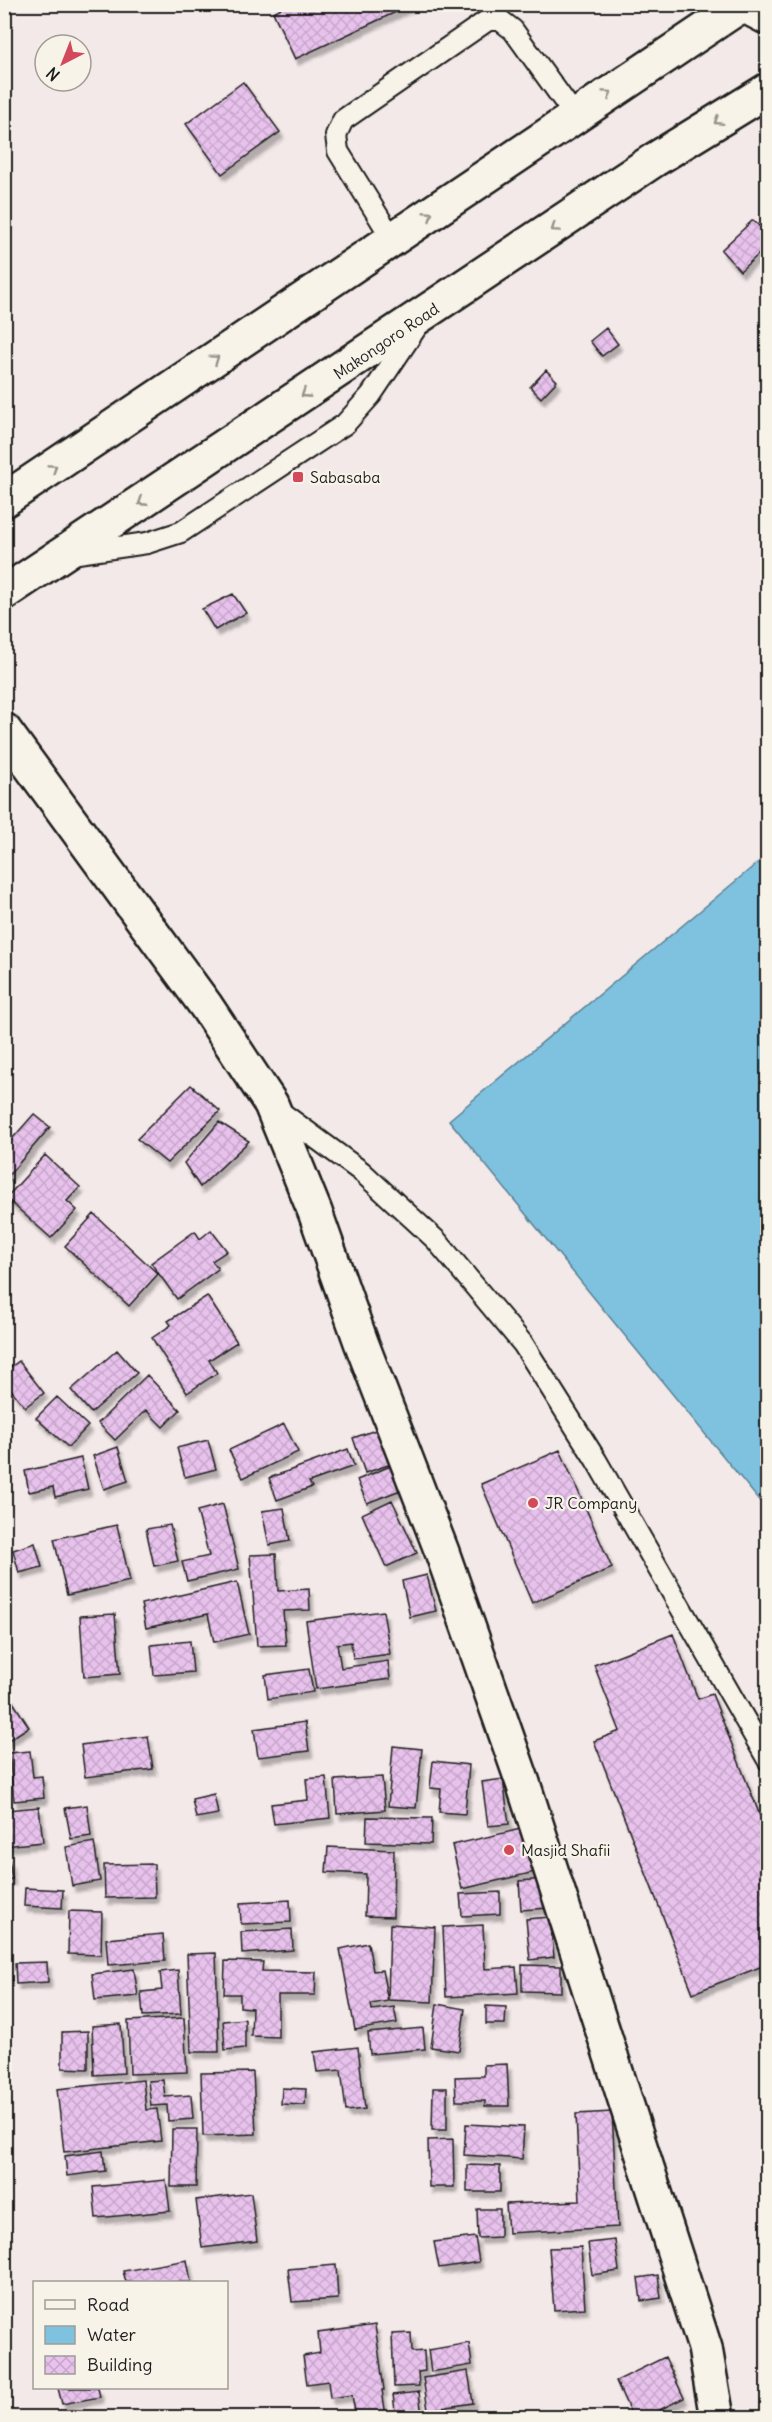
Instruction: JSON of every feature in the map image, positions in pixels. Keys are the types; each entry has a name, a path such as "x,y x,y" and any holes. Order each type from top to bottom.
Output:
{"street":[{"path":"4,500 742,5 768,18"},
{"name":"Makongoro Road","path":"4,593 425,315 654,160 768,90"},
{"path":"4,730 206,1006 271,1104 315,1212 361,1342 442,1552 519,1772 698,2325 705,2348 717,2418"}],"lane":[{"path":"393,240 338,151 336,135 343,120 488,20 500,20 513,30 575,116"},
{"path":"61,556 147,543 181,532 345,424 371,395 425,315"},
{"path":"271,1104 362,1172 436,1240 523,1344 596,1460 768,1760"}],"water":[{"path":"767,855 767,1510 449,1120"}],"building":[{"path":"290,4 413,4 295,59 273,12"},
{"path":"243,82 280,132 222,174 186,124"},
{"path":"753,220 768,235 768,246 740,271 721,250"},
{"path":"606,328 618,344 602,356 590,341"},
{"path":"546,370 557,381 541,398 530,387"},
{"path":"233,594 246,613 215,630 202,609"},
{"path":"191,1085 220,1111 167,1163 137,1139"},
{"path":"34,1114 50,1127 8,1176 4,1174 4,1148"},
{"path":"219,1122 249,1141 200,1187 184,1163"},
{"path":"45,1155 80,1187 67,1201 77,1210 51,1238 6,1198"},
{"path":"94,1214 158,1274 129,1306 65,1246"},
{"path":"211,1230 227,1251 212,1261 218,1269 177,1299 151,1263 195,1231 200,1239"},
{"path":"207,1296 237,1342 209,1360 217,1373 187,1393 152,1338 171,1325 168,1321"},
{"path":"117,1350 137,1373 91,1413 71,1390"},
{"path":"19,1361 44,1393 25,1407 4,1381 4,1372"},
{"path":"147,1375 180,1410 163,1427 146,1410 115,1440 98,1423"},
{"path":"57,1397 88,1426 68,1447 36,1418"},
{"path":"284,1424 298,1452 243,1478 229,1450"},
{"path":"381,1428 394,1463 365,1473 353,1438"},
{"path":"208,1440 216,1469 185,1477 177,1448"},
{"path":"118,1447 128,1481 104,1489 93,1456"},
{"path":"348,1449 354,1466 309,1482 312,1487 277,1500 269,1478"},
{"path":"560,1450 612,1568 532,1603 481,1484"},
{"path":"81,1458 88,1489 55,1497 53,1487 29,1492 25,1471"},
{"path":"393,1465 403,1489 367,1503 357,1480"},
{"path":"392,1500 417,1553 386,1567 362,1514"},
{"path":"223,1504 239,1569 187,1581 182,1562 209,1556 197,1511"},
{"path":"284,1508 290,1541 269,1545 262,1511"},
{"path":"117,1525 130,1581 67,1595 54,1539"},
{"path":"170,1525 178,1561 154,1566 146,1529"},
{"path":"35,1543 42,1567 19,1573 13,1550"},
{"path":"276,1554 278,1591 309,1589 310,1610 283,1611 286,1645 257,1646 250,1555"},
{"path":"427,1575 436,1611 410,1617 402,1581"},
{"path":"237,1582 249,1634 214,1642 208,1614 146,1628 141,1604"},
{"path":"383,1611 390,1654 353,1659 351,1642 337,1644 341,1668 388,1661 390,1679 316,1689 306,1621"},
{"path":"115,1614 120,1674 84,1677 80,1616"},
{"path":"673,1634 698,1699 712,1694 768,1836 768,1964 693,1993 594,1741 620,1731 594,1665"},
{"path":"190,1641 193,1672 154,1675 151,1645"},
{"path":"309,1669 313,1692 268,1699 265,1675"},
{"path":"4,1688 29,1727 4,1743"},
{"path":"305,1722 309,1751 258,1757 254,1729"},
{"path":"148,1736 153,1769 85,1777 81,1745"},
{"path":"393,1746 422,1749 416,1808 388,1806"},
{"path":"30,1751 33,1777 42,1776 44,1798 14,1801 9,1753"},
{"path":"433,1761 469,1765 465,1814 439,1812 441,1789 430,1788"},
{"path":"326,1777 330,1818 274,1824 271,1804 308,1800 306,1779"},
{"path":"382,1777 385,1810 337,1814 335,1780"},
{"path":"503,1779 509,1824 488,1826 482,1782"},
{"path":"214,1794 218,1814 196,1818 192,1799"},
{"path":"4,1800 6,1810 39,1807 43,1842 4,1846"},
{"path":"87,1805 91,1836 71,1839 65,1808"},
{"path":"367,1817 432,1818 431,1844 366,1842"},
{"path":"525,1828 535,1872 462,1889 452,1845"},
{"path":"94,1842 100,1881 72,1886 66,1847"},
{"path":"328,1847 394,1850 393,1917 365,1916 366,1874 326,1872"},
{"path":"4,1860 9,1860 12,1879 4,1880"},
{"path":"154,1864 155,1897 105,1898 104,1865"},
{"path":"546,1879 549,1908 521,1910 519,1881"},
{"path":"25,1888 63,1890 62,1908 24,1906"},
{"path":"500,1892 500,1914 462,1916 460,1894"},
{"path":"290,1900 291,1922 241,1924 240,1903"},
{"path":"69,1911 102,1912 101,1955 68,1954"},
{"path":"550,1917 554,1957 530,1960 526,1919"},
{"path":"390,1924 435,1927 432,2002 388,2000"},
{"path":"483,1925 485,1969 516,1967 518,1993 446,1997 443,1927"},
{"path":"292,1929 293,1950 242,1954 241,1932"},
{"path":"163,1934 165,1961 108,1965 106,1939"},
{"path":"368,1943 373,1971 382,1970 388,2001 371,2004 372,2010 394,2007 397,2023 355,2030 340,1949"},
{"path":"4,1952 7,1952 5,1978 4,1978"},
{"path":"216,1953 219,2052 191,2052 187,1954"},
{"path":"225,1961 263,1962 262,1971 316,1972 315,1995 278,1995 278,2037 251,2036 252,2008 240,2007 240,1994 224,1994"},
{"path":"47,1962 48,1982 16,1984 15,1963"},
{"path":"522,1965 561,1966 561,1992 522,1991"},
{"path":"134,1969 138,1996 95,2000 92,1974"},
{"path":"178,1970 181,2014 143,2016 141,1992 162,1990 160,1972"},
{"path":"437,2004 465,2009 459,2051 431,2047"},
{"path":"486,2006 506,2007 505,2024 486,2024"},
{"path":"184,2018 187,2072 130,2074 128,2021"},
{"path":"245,2019 245,2048 225,2050 223,2021"},
{"path":"121,2024 124,2073 94,2075 92,2026"},
{"path":"423,2028 425,2049 370,2054 368,2033"},
{"path":"88,2031 88,2069 62,2068 62,2032"},
{"path":"358,2047 365,2109 346,2111 341,2070 317,2072 314,2052"},
{"path":"507,2064 509,2106 485,2106 485,2101 456,2101 455,2077 484,2076 484,2065"},
{"path":"253,2072 256,2134 203,2136 201,2073"},
{"path":"143,2080 146,2110 157,2109 161,2141 64,2152 57,2089"},
{"path":"163,2080 165,2097 191,2095 193,2119 168,2121 167,2105 151,2106 148,2081"},
{"path":"282,2088 306,2089 305,2105 281,2104"},
{"path":"433,2088 447,2088 447,2130 432,2130"},
{"path":"612,2112 618,2227 508,2233 506,2204 580,2201 576,2114"},
{"path":"466,2124 524,2127 522,2159 464,2155"},
{"path":"172,2129 197,2129 196,2187 171,2187"},
{"path":"453,2139 454,2187 429,2187 428,2140"},
{"path":"103,2151 105,2171 67,2176 65,2156"},
{"path":"467,2165 500,2166 500,2192 467,2192"},
{"path":"166,2180 170,2211 96,2218 93,2187"},
{"path":"251,2193 257,2241 202,2248 196,2200"},
{"path":"477,2209 500,2209 500,2237 478,2238"},
{"path":"475,2237 479,2262 439,2268 434,2242"},
{"path":"615,2240 619,2271 592,2275 588,2243"},
{"path":"581,2247 585,2308 554,2310 549,2248"},
{"path":"187,2260 191,2281 126,2281 123,2271"},
{"path":"336,2265 338,2299 292,2302 288,2269"},
{"path":"658,2275 661,2298 641,2301 638,2278"},
{"path":"375,2325 386,2416 356,2418 352,2395 330,2398 328,2381 307,2384 303,2356 320,2353 318,2333"},
{"path":"411,2333 412,2352 424,2351 425,2371 418,2372 419,2386 394,2387 392,2334"},
{"path":"469,2343 472,2365 431,2372 428,2350"},
{"path":"665,2357 684,2398 643,2418 633,2418 616,2381"},
{"path":"468,2371 473,2403 428,2410 423,2378"},
{"path":"58,2389 98,2389 100,2397 62,2404"},
{"path":"419,2392 422,2417 460,2414 460,2418 396,2418 393,2395"}],"place":[{"name":"Sabasaba","path":"298,477"},
{"name":"JR Company","path":"533,1503"},
{"name":"Masjid Shafii","path":"509,1850"}]}
